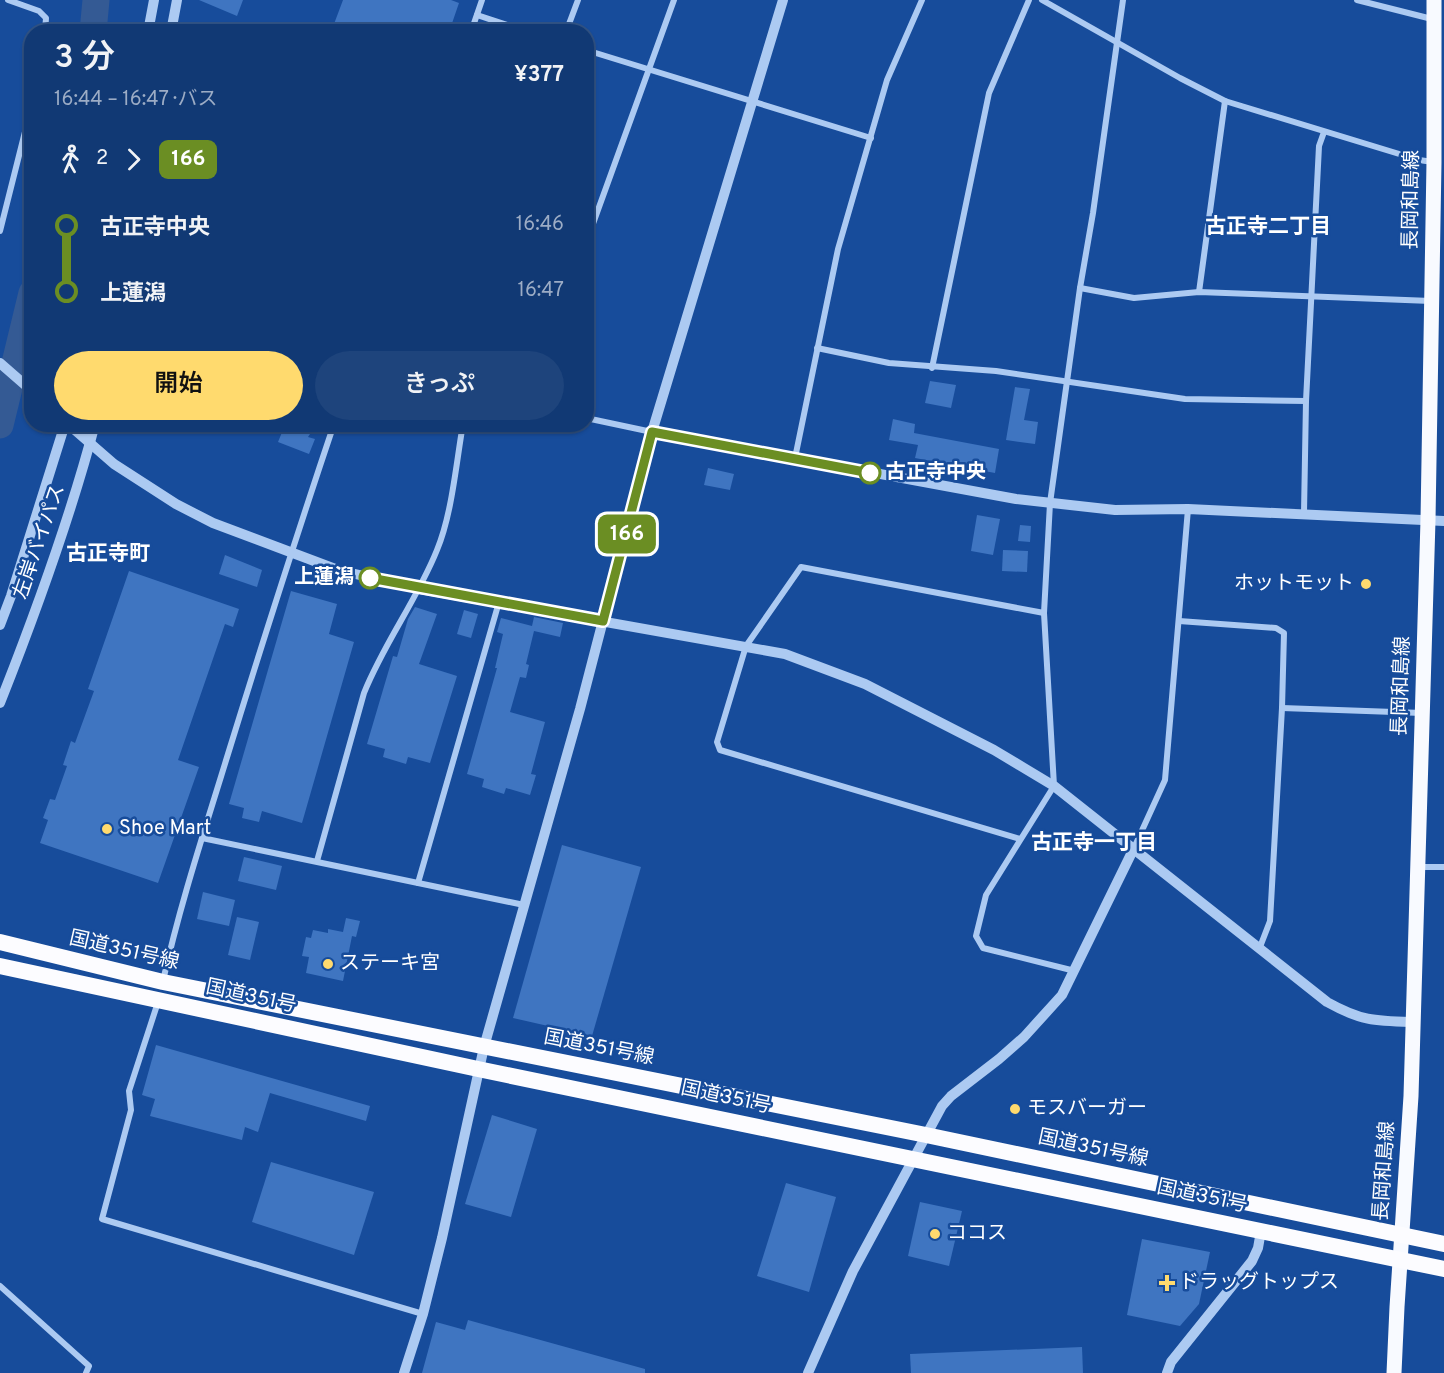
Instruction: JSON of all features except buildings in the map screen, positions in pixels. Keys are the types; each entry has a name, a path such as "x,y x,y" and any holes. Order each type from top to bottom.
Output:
{"highway":[{"name":"国道351号線","path":"0,942 163,982 926,1135 1402,1236"},
{"name":"国道351号","path":"0,966 478,1069 1444,1269"},
{"path":"1402,1236 1444,1244"}],"main road":[{"name":"長岡和島線","path":"1394,1373 1413,1022 1422,713 1436,520 1431,301 1439,163 1434,0"}],"street":[{"path":"8,0 39,11 46,18 46,24"},
{"path":"150,24 154,0"},
{"path":"172,24 177,0"},
{"path":"474,24 482,0"},
{"path":"569,24 578,0"},
{"path":"594,221 674,0"},
{"path":"404,1373 423,1314 442,1238 478,1069 603,621 652,432 783,0"},
{"path":"795,458 838,249 887,80 922,0"},
{"path":"932,368 989,93 1029,0"},
{"path":"1042,0 1225,101 1419,160 1439,163"},
{"path":"1075,972 983,948 976,936 986,895 1054,786 1044,613 1050,503 1080,288 1094,213 1123,0"},
{"path":"1357,0 1417,17 1434,19"},
{"path":"477,15 504,24"},
{"path":"594,52 871,138"},
{"path":"1199,292 1225,101"},
{"path":"1304,513 1306,401 1319,146 1324,132"},
{"path":"0,231 24,136"},
{"path":"1080,288 1134,298 1199,292 1431,301"},
{"path":"817,348 889,363 996,371 1185,399 1306,401"},
{"path":"0,363 24,384"},
{"path":"594,420 974,493 1050,503 1115,510 1188,509 1436,520"},
{"name":"左岸バイパス","path":"0,625 64,432"},
{"path":"77,432 114,464 176,504 213,524 338,570 420,589 785,654 865,684 1029,769 1054,786 1327,1002 1348,1014 1379,1021 1413,1022"},
{"name":"左岸バイパス","path":"0,703 42,595 93,432"},
{"path":"163,982 202,838 290,553 330,432"},
{"path":"317,861 364,693 384,647 420,589 438,548 450,500 461,432"},
{"path":"808,1373 853,1271 942,1106 951,1096 1024,1037 1062,995 1165,780 1188,509"},
{"path":"1020,839 720,750 717,742 746,646 801,567 1044,613"},
{"path":"418,883 499,602"},
{"path":"1179,621 1276,628 1284,633 1270,921 1260,947"},
{"path":"1282,708 1422,713"},
{"path":"202,838 524,905"},
{"path":"1418,867 1444,867"},
{"path":"158,999 129,1091 131,1110 102,1219 423,1314"},
{"path":"1167,1373 1171,1362 1252,1260 1258,1248 1261,1231"},
{"path":"0,1286 89,1366 86,1373"}],"waterway":[{"path":"94,24 96,0"},
{"path":"0,425 24,326"}],"bus line":[{"name":"166","path":"370,578 603,621 652,432 870,473"}],"place":[{"name":"古正寺中央","path":"870,473"},
{"name":"上蓮潟","path":"370,578"},
{"name":"ホットモット","path":"1366,584"},
{"name":"Shoe Mart","path":"107,829"},
{"name":"ステーキ宮","path":"328,964"},
{"name":"モスバーガー","path":"1015,1109"},
{"name":"ココス","path":"935,1234"},
{"name":"ドラッグトップス","path":"1167,1283"}],"district":[{"name":"古正寺二丁目","path":"1268,227"},
{"name":"古正寺町","path":"108,554"},
{"name":"古正寺一丁目","path":"1094,843"}]}
